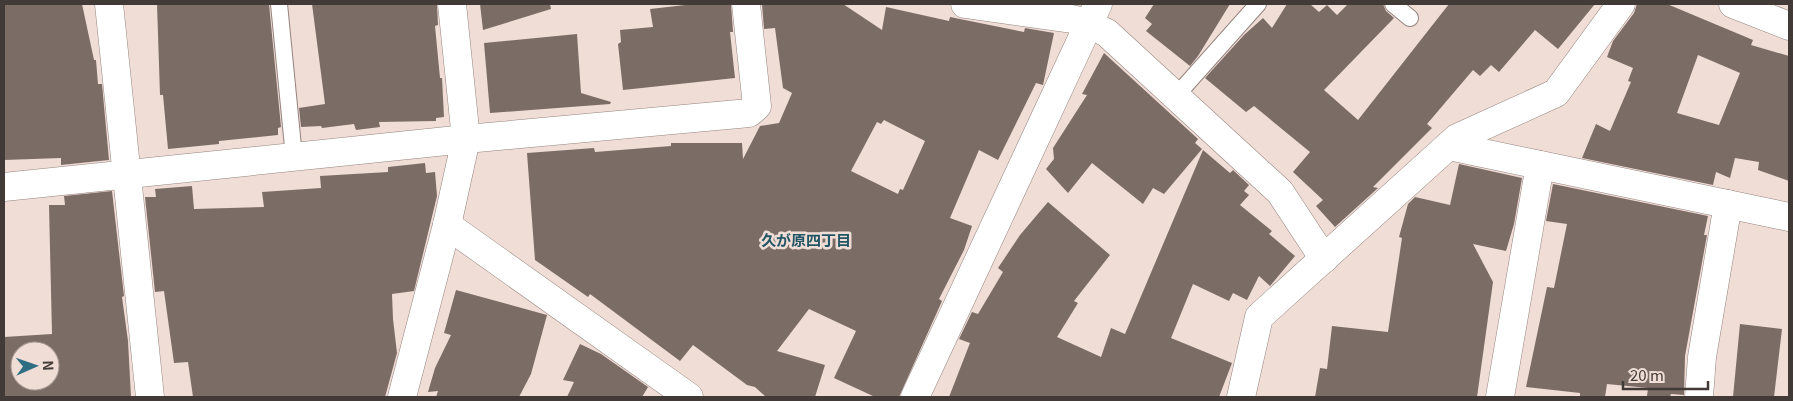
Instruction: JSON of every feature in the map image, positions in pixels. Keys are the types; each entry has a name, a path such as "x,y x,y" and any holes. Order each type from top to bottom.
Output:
{"street":[{"path":"109,4 150,397"},
{"path":"402,397 447,225 466,139 452,4"},
{"path":"4,187 466,139 749,113 757,106 746,4"},
{"path":"964,4 1092,14 1107,33 1280,192 1324,259"},
{"path":"1241,397 1259,317 1457,138 1556,93 1622,4"},
{"path":"1734,4 1789,26"},
{"path":"915,397 1092,14"},
{"path":"1449,146 1789,216"},
{"path":"1500,397 1540,165"},
{"path":"1699,397 1702,357 1728,204"},
{"path":"447,225 689,397"}],"lane":[{"path":"279,4 294,157"},
{"path":"1175,97 1258,4"},
{"path":"1394,4 1410,18"}],"building":[{"path":"4,4 82,4 94,60 96,60 98,84 102,84 109,160 61,165 61,158 4,160"},
{"path":"157,4 269,4 281,127 278,128 278,135 168,149 163,95 160,95"},
{"path":"312,4 437,4 438,25 435,26 440,78 442,78 444,117 436,118 436,121 379,122 380,127 356,130 354,124 322,128 321,126 301,127 299,108 325,104"},
{"path":"480,4 550,4 551,9 483,30"},
{"path":"694,4 731,4 733,32 730,32 735,78 623,90 618,44 621,42 620,30 653,27 650,9"},
{"path":"762,4 843,4 882,30 886,7 949,21 950,17 1024,32 1025,28 1054,33 1043,85 1036,83 998,160 979,150 950,218 972,226 964,250 939,299 942,301 899,397 875,397 834,378 856,331 809,309 777,351 825,365 815,397 766,397 755,387 747,385 693,345 680,361 590,294 588,297 535,260 527,153 594,148 595,152 671,146 671,143 742,143 743,159 760,126 779,123 792,93 783,88 775,28 764,29","holes":["884,120 925,141 903,190 900,189 898,194 851,171 877,122 881,124"]},
{"path":"1154,4 1230,4 1190,66 1146,31 1152,24 1145,18"},
{"path":"1287,4 1310,4 1319,12 1327,5 1337,15 1348,4 1383,4 1386,11 1394,18 1324,90 1358,120 1449,4 1595,4 1558,49 1535,30 1499,72 1491,65 1480,76 1473,70 1427,124 1432,128 1373,187 1378,188 1335,227 1316,206 1323,200 1293,172 1310,152 1254,106 1246,112 1205,78 1244,35 1263,18 1272,28"},
{"path":"1637,4 1667,4 1753,40 1751,45 1789,56 1789,181 1758,170 1759,162 1735,158 1730,178 1716,172 1713,185 1582,158 1596,124 1610,131 1631,82 1628,81 1633,68 1607,57 1613,41 1634,13","holes":["1698,55 1740,73 1719,125 1677,113"]},
{"path":"577,34 581,93 611,102 610,104 490,113 484,43"},
{"path":"1104,53 1198,139 1195,143 1202,149 1164,194 1153,188 1143,204 1092,163 1068,193 1046,169 1054,159 1053,148 1087,95 1082,94"},
{"path":"1203,150 1230,173 1233,170 1249,185 1244,191 1249,195 1240,205 1272,231 1269,234 1295,256 1270,286 1259,276 1247,300 1233,293 1229,301 1193,284 1171,338 1232,363 1219,397 949,397 970,343 959,339 972,312 978,314 1003,272 998,268 1020,235 1048,202 1110,255 1074,301 1078,303 1057,337 1101,357 1111,328 1125,334"},
{"path":"425,163 426,173 435,172 437,196 414,291 392,294 397,353 385,397 193,397 188,362 174,363 164,291 155,292 145,197 156,197 155,189 192,186 194,209 264,207 262,192 321,188 320,176 388,172 388,167"},
{"path":"1459,164 1522,178 1514,224 1506,251 1473,244 1493,282 1477,397 1315,397 1320,368 1327,369 1332,326 1388,332 1402,238 1399,237 1408,204 1415,197 1450,205"},
{"path":"1553,184 1708,216 1704,235 1707,235 1685,356 1684,395 1671,394 1670,397 1647,396 1648,388 1607,384 1605,397 1580,397 1580,393 1526,387 1547,287 1554,288 1567,224 1546,221"},
{"path":"112,191 124,296 122,297 128,341 131,397 4,397 4,337 52,334 49,205 65,205 64,196"},
{"path":"456,290 547,315 531,374 519,397 436,397 438,391 428,392 435,368 451,335 444,333"},
{"path":"1740,324 1782,329 1774,397 1733,397"},
{"path":"580,344 601,354 648,387 642,397 567,397 574,382 563,380"}],"district":[{"name":"久が原四丁目","path":"806,239"}]}
